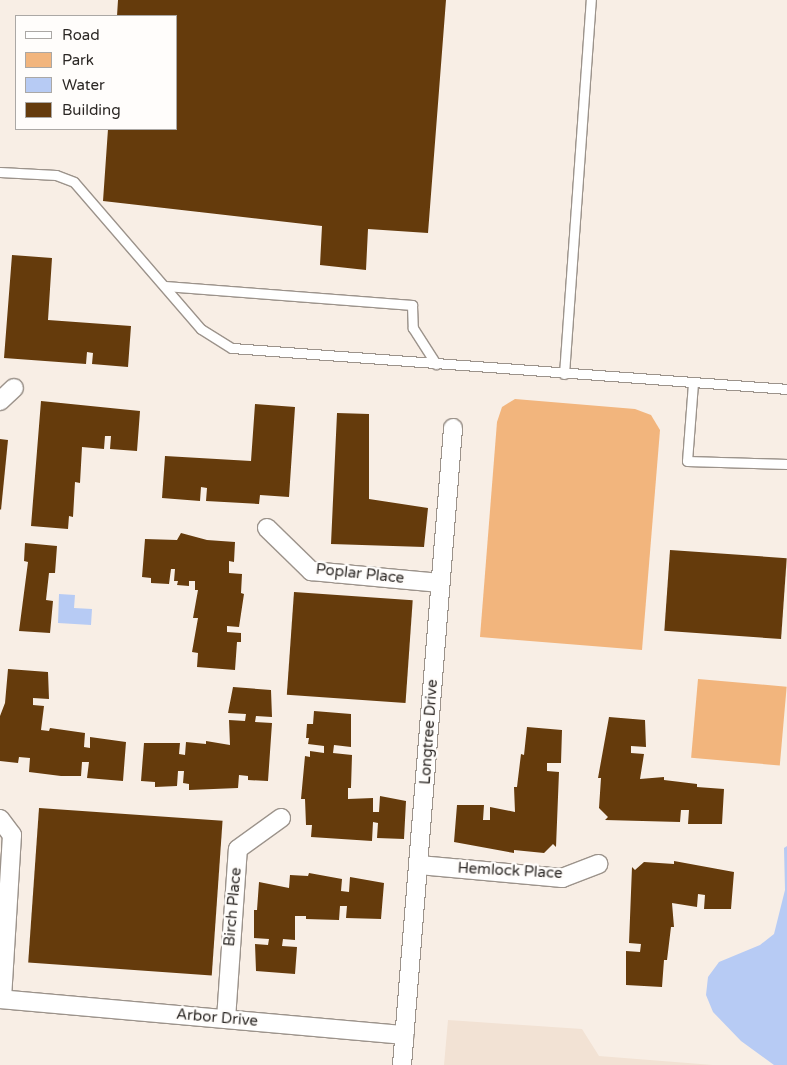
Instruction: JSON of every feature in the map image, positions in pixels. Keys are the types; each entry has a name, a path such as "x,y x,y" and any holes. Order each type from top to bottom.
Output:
{"street":[{"path":"0,401 14,388"},
{"name":"Longtree Drive","path":"404,1035 453,428"},
{"name":"Poplar Place","path":"267,528 311,571 440,583"},
{"name":"Birch Place","path":"226,1019 238,848 281,818"},
{"path":"0,820 12,835 1,999"},
{"name":"Hemlock Place","path":"419,865 562,878 598,864"},
{"name":"Arbor Drive","path":"1,999 404,1035"},
{"path":"402,1065 404,1035"}],"lane":[{"path":"564,374 591,0"},
{"path":"0,172 56,175 74,182 201,329 232,348 787,389"},
{"path":"165,286 412,305 413,328 436,364"},
{"path":"693,383 687,461 787,464"}],"shaded area":[{"path":"448,1020 582,1029 599,1056 713,1065 444,1065"}],"green space":[{"path":"515,399 635,409 651,415 660,430 642,650 480,637 497,422 502,407"},
{"path":"698,679 787,687 780,765 691,758"}],"water":[{"path":"59,594 75,595 74,608 92,609 91,625 58,623"},
{"path":"787,846 787,1065 774,1065 741,1041 713,1012 706,995 708,977 719,962 760,945 774,934 785,890 784,848"}],"building":[{"path":"118,0 446,0 428,233 368,229 366,270 320,265 322,226 103,201 108,130 178,130 178,15 117,15"},
{"path":"12,255 52,258 48,320 131,326 128,367 92,364 93,353 87,352 86,364 4,358"},
{"path":"41,401 140,411 137,451 110,449 111,436 105,436 104,449 82,447 80,483 75,482 73,517 69,516 68,529 31,526"},
{"path":"255,404 295,407 289,497 260,495 259,504 206,501 207,488 201,487 200,501 162,498 165,456 251,461"},
{"path":"337,413 369,414 369,499 428,508 424,547 331,544"},
{"path":"0,439 8,440 1,510 0,509"},
{"path":"181,533 207,540 235,542 234,562 229,561 229,573 242,574 241,593 244,594 239,627 227,626 227,632 241,633 241,642 237,642 235,670 197,667 198,653 192,652 198,618 193,618 198,590 195,590 195,581 189,581 189,586 177,585 178,581 174,581 175,569 171,569 169,584 151,583 151,578 142,577 145,539 177,540"},
{"path":"25,543 57,546 55,573 49,573 46,600 53,601 50,633 19,631 28,562 24,561"},
{"path":"670,550 787,558 781,639 664,631"},
{"path":"294,592 413,600 406,703 287,695"},
{"path":"8,669 48,672 49,699 33,698 33,705 44,706 41,730 49,731 50,728 85,733 84,747 90,748 90,737 126,742 123,781 87,778 89,762 82,762 81,776 61,776 29,772 30,758 19,757 18,763 0,761 0,716 5,703"},
{"path":"233,687 271,690 272,717 256,716 255,722 272,723 268,781 248,780 248,776 239,775 238,788 189,790 189,784 183,783 184,771 178,771 177,786 155,787 155,782 141,781 144,743 180,743 179,754 185,755 186,742 206,744 206,741 230,745 229,720 245,721 246,714 228,713"},
{"path":"314,711 351,714 351,747 334,745 333,753 352,755 351,788 348,788 348,799 373,798 373,812 379,812 380,796 406,801 404,839 377,838 378,823 373,822 372,841 311,837 312,825 306,825 305,799 301,799 305,756 310,757 310,751 324,753 324,746 308,744 309,738 306,738 307,724 313,724"},
{"path":"609,717 645,720 646,747 631,746 631,753 644,754 640,779 664,777 664,780 697,784 697,787 724,789 722,824 688,824 689,810 681,810 680,822 605,820 608,817 599,808 601,778 598,778"},
{"path":"527,727 562,730 561,763 547,763 547,771 559,772 556,847 553,844 544,853 514,850 514,853 454,842 457,805 484,805 483,820 490,820 490,807 515,812 514,787 517,787 521,754 524,755"},
{"path":"39,808 223,821 212,975 28,963"},
{"path":"674,861 734,872 731,909 704,909 705,895 698,894 697,907 672,903 674,927 671,927 667,960 664,960 662,987 626,985 626,951 640,952 641,944 629,943 632,867 635,870 644,862 674,864"},
{"path":"309,873 342,879 341,891 349,892 350,877 384,883 381,919 346,918 347,906 340,906 339,920 306,919 306,916 295,916 295,940 283,939 282,946 297,947 295,974 256,971 255,944 268,945 269,939 254,938 254,910 257,910 259,882 289,888 290,875 308,876"}]}
